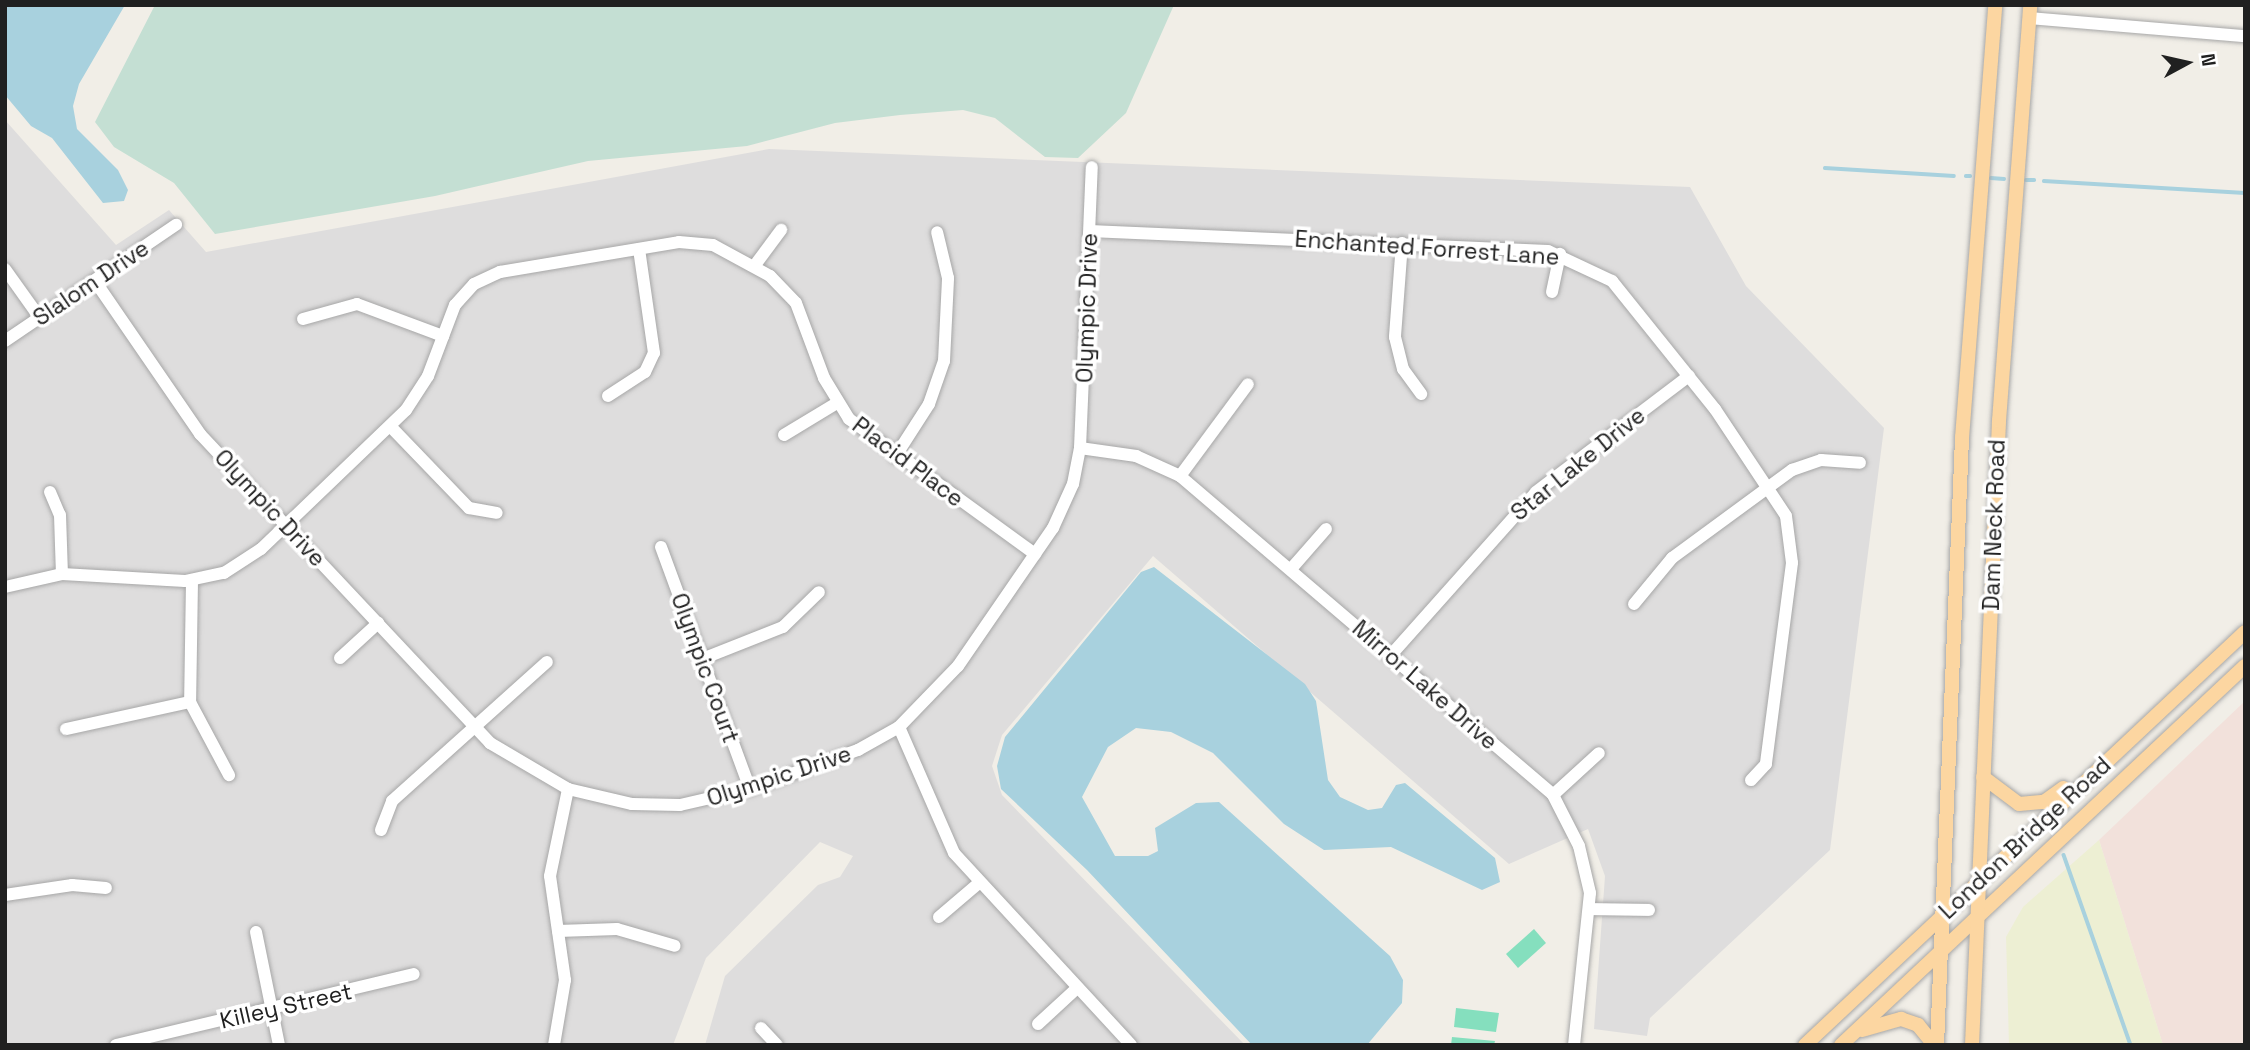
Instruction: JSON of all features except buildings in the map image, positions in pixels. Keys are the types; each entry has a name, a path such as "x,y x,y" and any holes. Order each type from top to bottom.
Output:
{"main road":[{"name":"Dam Neck Road","path":"1935,1045 1962,438 1995,5"},
{"name":"Dam Neck Road","path":"1972,1045 1999,421 2029,12"},
{"name":"London Bridge Road","path":"1805,1045 2245,632"},
{"name":"London Bridge Road","path":"1846,1040 1940,948 2245,666"},
{"path":"1983,777 2009,800 2044,802 2109,745 2147,723"},
{"path":"1846,1040 1901,1019 1918,1025 1935,1045"}],"street":[{"path":"2029,12 2245,36"},
{"name":"Olympic Drive","path":"95,281 200,434 472,724 511,759 568,789 659,806 750,789 858,750 899,727 941,689 1035,554 1063,509 1080,448 1092,167"},
{"name":"Slalom Drive","path":"5,341 176,225"},
{"path":"755,265 781,230"},
{"name":"Enchanted Forrest Lane","path":"1090,231 1402,243 1560,254 1612,281 1689,376 1770,485 1786,516 1792,563 1766,764 1751,780"},
{"path":"895,457 929,404 944,361 948,278 937,232"},
{"name":"Placid Place","path":"192,581 245,561 390,426 428,376 455,305 474,284 500,272 639,248 696,243 755,265 796,303 837,403 895,457 1035,554"},
{"path":"1402,243 1395,337 1403,369 1421,394"},
{"path":"608,396 645,372 654,353 639,248"},
{"path":"1552,292 1560,254"},
{"path":"5,270 40,318"},
{"path":"303,319 357,304 443,336"},
{"name":"Star Lake Drive","path":"1391,655 1527,501 1689,376"},
{"path":"1180,476 1248,384"},
{"path":"783,435 837,403"},
{"path":"390,426 470,508 497,513"},
{"name":"Mirror Lake Drive","path":"1080,448 1136,456 1180,476 1553,795 1579,846 1591,909 1574,1045"},
{"path":"1634,604 1672,558 1770,485 1821,460 1860,463"},
{"path":"50,492 61,522 62,574"},
{"path":"1291,569 1326,529"},
{"name":"Olympic Court","path":"661,547 750,789"},
{"path":"5,587 62,574 192,581 190,702 229,775"},
{"path":"702,659 782,627 819,592"},
{"path":"340,658 379,623"},
{"path":"381,830 391,801 472,724 547,662"},
{"path":"66,730 190,702"},
{"path":"899,727 939,825 979,883 1131,1045"},
{"path":"1553,795 1598,753"},
{"path":"554,1045 565,996 551,853 568,789"},
{"path":"939,917 979,883"},
{"path":"5,895 72,885 106,888"},
{"path":"1591,909 1649,910"},
{"path":"558,931 617,929 675,946"},
{"path":"256,932 279,1045"},
{"name":"Killey Street","path":"116,1045 272,1011 414,974"},
{"path":"1038,1024 1077,988"},
{"path":"761,1028 777,1045"}],"shaded area":[{"path":"5,120 116,245 169,210 206,252 769,149 1690,187 1746,286 1884,428 1830,850 1650,1018 1647,1036 1594,1029 1605,876 1588,829 1509,864 1153,556 1002,735 992,766 1002,795 1245,1045 705,1045 725,976 818,885 840,877 853,856 820,842 706,958 673,1045 5,1045"},
{"path":"2245,701 2245,1045 2163,1045 2099,840"}],"green space":[{"path":"155,5 1174,5 1126,113 1078,158 1045,157 995,118 963,110 900,115 835,123 747,146 588,161 435,196 215,234 174,183 114,147 95,122"},
{"path":"2099,840 2163,1045 2009,1045 2006,937 2023,907"},
{"path":"1534,929 1546,943 1518,968 1506,954"},
{"path":"1456,1008 1499,1013 1496,1032 1454,1027"},
{"path":"1452,1037 1495,1041 1494,1045 1451,1045"}],"water":[{"path":"5,5 125,5 79,84 73,106 77,129 118,170 128,190 124,201 103,203 52,138 31,126 5,95"},
{"path":"1154,567 1305,684 1316,701 1328,780 1340,797 1368,810 1382,808 1396,785 1405,783 1495,858 1500,882 1482,890 1391,847 1324,850 1284,824 1213,753 1171,732 1136,728 1108,747 1082,797 1115,856 1148,856 1158,851 1155,828 1196,803 1219,802 1390,956 1403,980 1402,1003 1367,1045 1252,1045 1087,870 1001,789 997,766 1005,737 1141,572"}],"waterway":[{"path":"1825,168 1954,176"},
{"path":"1991,178 2004,179"},
{"path":"2026,180 2034,180"},
{"path":"2044,181 2245,193"},
{"path":"2064,855 2131,1045"}]}
